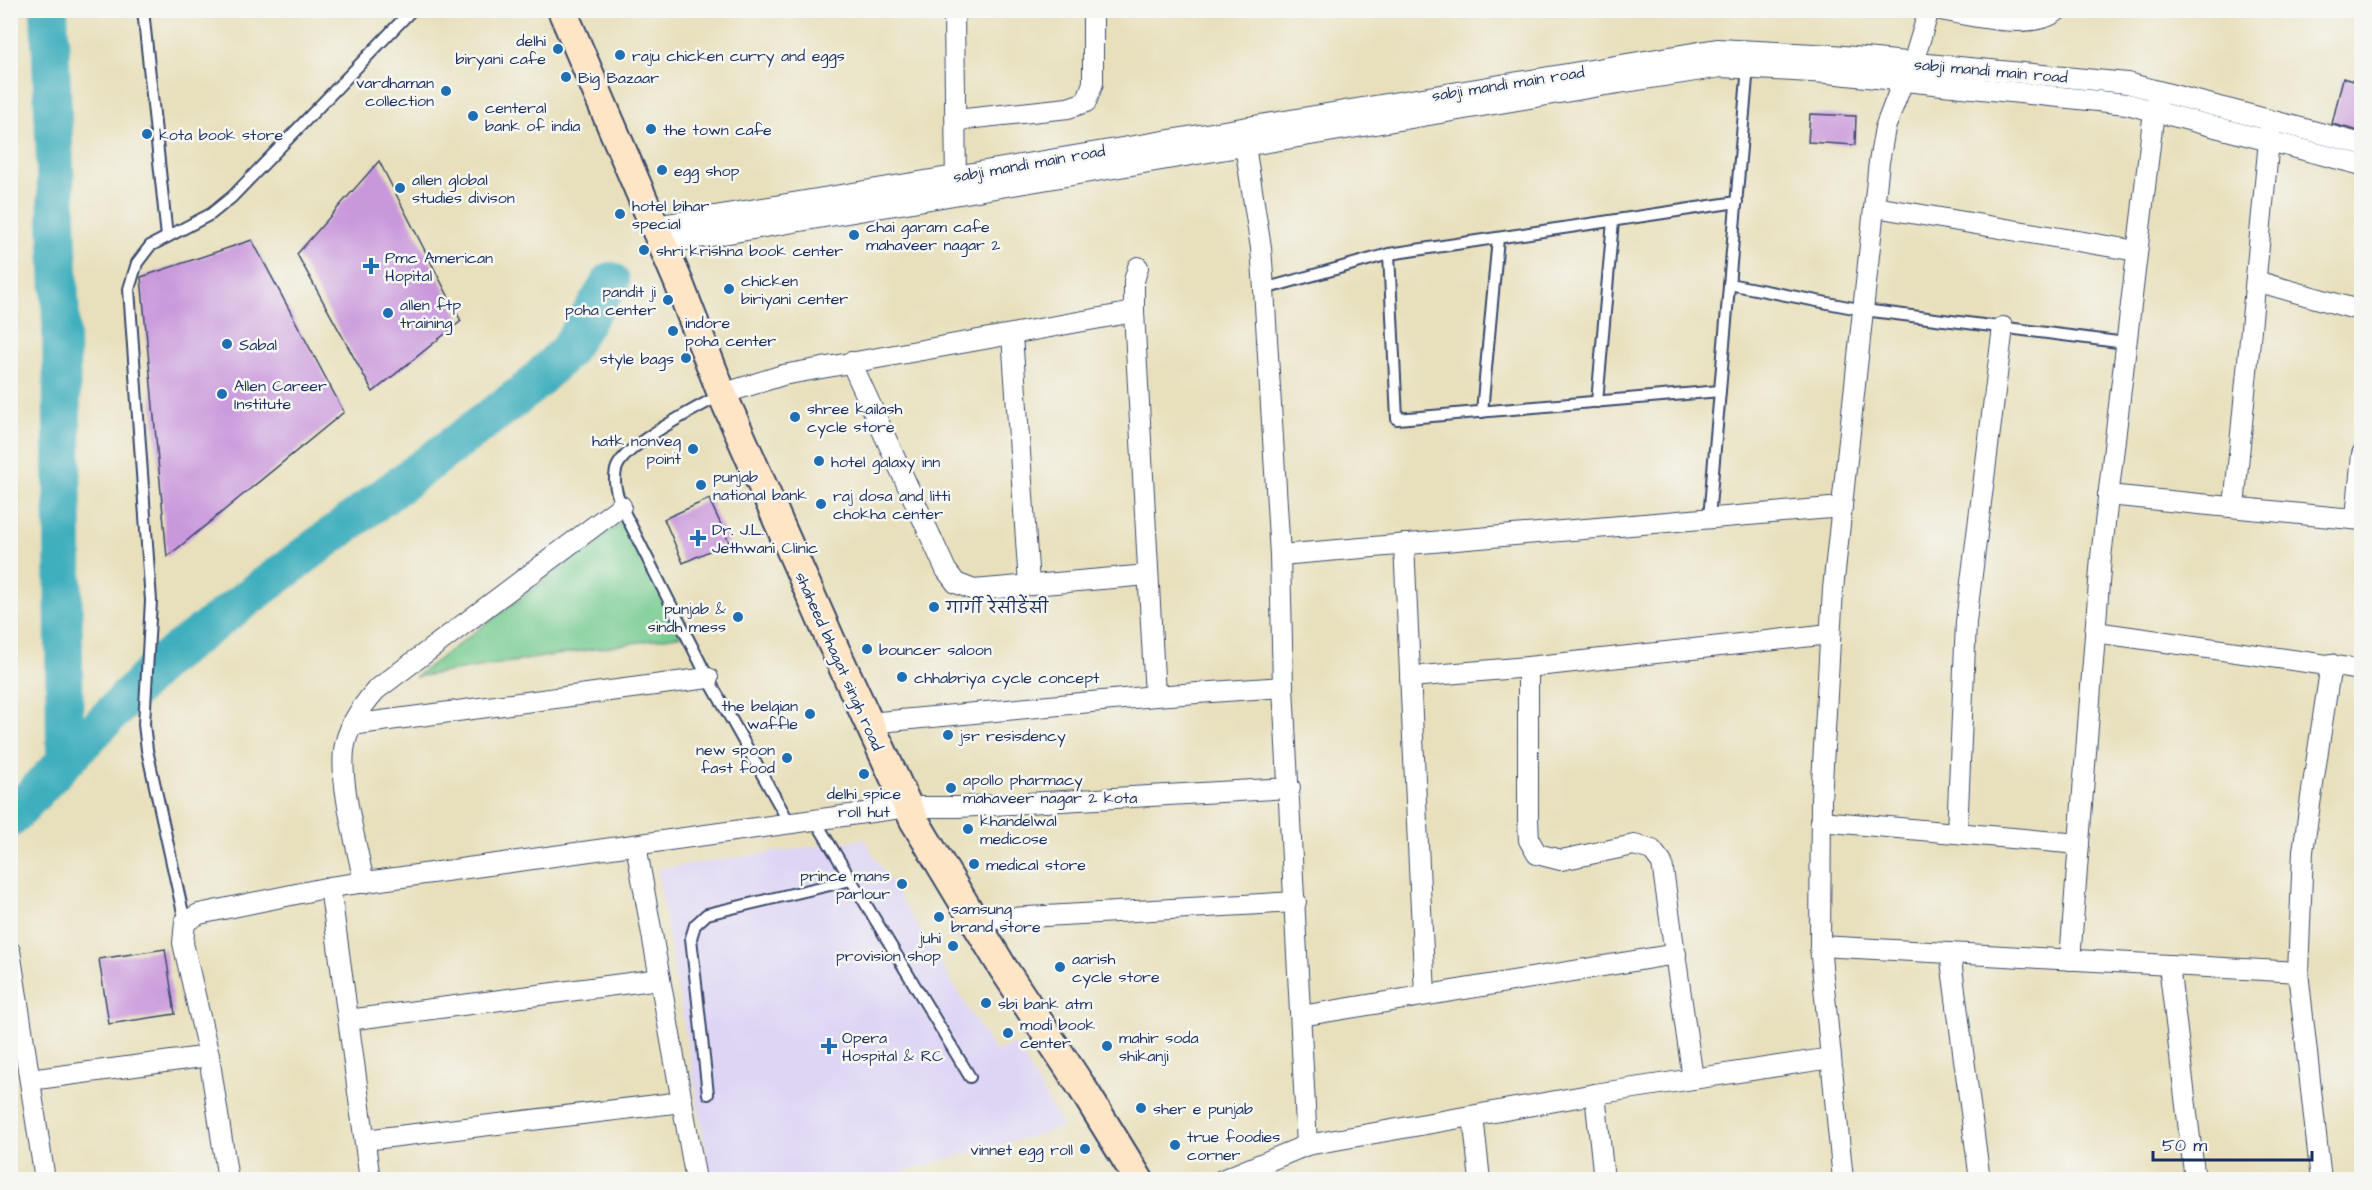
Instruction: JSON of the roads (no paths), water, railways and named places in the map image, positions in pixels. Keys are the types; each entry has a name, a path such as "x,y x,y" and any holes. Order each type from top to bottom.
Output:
{"street":[{"name":"shaheed bhagat singh road","path":"562,10 659,236 722,394 831,641 908,807 974,920 1139,1179"},
{"path":"954,10 956,185"},
{"path":"956,120 1068,108 1086,102 1093,83 1094,10"},
{"path":"1843,1179 1820,946 1820,821 1830,634 1885,128 1903,81 1913,63 1929,10"},
{"path":"1940,10 2028,22 2050,18 2058,10"},
{"name":"sabji mandi main road","path":"659,236 1243,137 1718,49 1749,60 1913,63 2127,83 2361,144"},
{"path":"1749,60 1828,74 2127,104 2361,165"},
{"path":"2070,960 2108,495 2154,111 2159,91"},
{"path":"2234,507 2271,120"},
{"path":"1243,137 1261,248 1264,290 1280,555 1283,687 1307,1145"},
{"path":"1875,207 2137,251"},
{"path":"1138,267 1134,281 1134,312 1155,696"},
{"path":"2256,281 2361,311"},
{"path":"722,394 783,375 1134,312"},
{"path":"1957,833 1966,622 2002,327"},
{"path":"1012,334 1029,584"},
{"path":"851,362 945,570 956,583 974,590 1148,575"},
{"path":"2108,495 2358,519 2361,454"},
{"path":"363,883 345,779 344,749 351,725 364,704 376,690 621,506"},
{"path":"1280,555 1842,507"},
{"path":"1404,544 1425,995"},
{"path":"2095,632 2361,670"},
{"path":"1410,677 1528,667 1830,634"},
{"path":"2321,1179 2298,972 2303,851 2331,664"},
{"path":"1528,667 1527,819 1529,840 1537,854 1562,860 1634,845 1652,850 1662,863 1693,1079"},
{"path":"351,725 708,678"},
{"path":"869,723 1155,696 1283,687"},
{"path":"228,1179 209,1056 183,943 185,922 199,914 330,887 908,807 958,807 1290,788"},
{"path":"1820,821 2079,844"},
{"path":"636,845 696,1179"},
{"path":"330,887 370,1179"},
{"path":"974,920 1296,902"},
{"path":"1820,946 2298,972"},
{"path":"10,951 45,1179"},
{"path":"1301,1016 1676,954"},
{"path":"1950,954 1980,1179"},
{"path":"2169,965 2195,1179"},
{"path":"348,1020 660,979"},
{"path":"30,1080 209,1056"},
{"path":"1222,1179 1307,1145 1595,1094 1831,1058"},
{"path":"1595,1094 1604,1179"},
{"path":"365,1140 682,1102"},
{"path":"1473,1116 1480,1179"}],"lane":[{"path":"143,10 167,237"},
{"path":"185,922 147,750 144,724 151,601 129,289 137,263 150,246 211,214 232,197 412,10"},
{"path":"1709,518 1749,60"},
{"path":"1264,290 1389,254 1737,202"},
{"path":"1597,402 1613,221"},
{"path":"1482,412 1498,238"},
{"path":"1389,254 1397,419 1720,391"},
{"path":"1729,284 1864,310 2126,343"},
{"path":"722,394 644,439 626,453 616,468 614,486 621,506 708,678 790,824"},
{"path":"814,820 970,1077"},
{"path":"708,1094 691,938 695,925 706,914 851,880"}],"waterway":[{"path":"10,819 65,761 61,323 49,10"},
{"path":"65,761 163,661 528,389 567,351 611,281"}],"place":[{"name":"delhi biryani cafe","path":"558,49"},
{"name":"raju chicken curry and eggs","path":"620,55"},
{"name":"Big Bazaar","path":"566,77"},
{"name":"vardhaman collection","path":"446,91"},
{"name":"centeral bank of india","path":"473,116"},
{"name":"the town cafe","path":"651,129"},
{"name":"kota book store","path":"147,134"},
{"name":"egg shop","path":"662,170"},
{"name":"allen global studies divison","path":"400,188"},
{"name":"hotel bihar special","path":"620,214"},
{"name":"chai garam cafe mahaveer nagar 2","path":"854,235"},
{"name":"shri krishna book center","path":"644,250"},
{"name":"Pmc American Hopital","path":"371,266"},
{"name":"chicken biriyani center","path":"729,289"},
{"name":"pandit ji poha center","path":"668,300"},
{"name":"allen ftp training","path":"388,313"},
{"name":"indore poha center","path":"673,331"},
{"name":"Sabal","path":"227,344"},
{"name":"style bags","path":"686,358"},
{"name":"Allen Career Institute","path":"222,394"},
{"name":"shree kailash cycle store","path":"795,417"},
{"name":"hatk nonveg point","path":"693,449"},
{"name":"hotel galaxy inn","path":"819,461"},
{"name":"punjab national bank","path":"701,485"},
{"name":"raj dosa and litti chokha center","path":"821,504"},
{"name":"Dr. J.L. Jethwani Clinic","path":"698,538"},
{"name":"गार्गी रेसीडेंसी","path":"934,607"},
{"name":"punjab & sindh mess","path":"738,617"},
{"name":"bouncer saloon","path":"867,649"},
{"name":"chhabriya cycle concept","path":"902,677"},
{"name":"the belgian waffle","path":"810,714"},
{"name":"jsr resisdency","path":"948,735"},
{"name":"new spoon fast food","path":"787,758"},
{"name":"delhi spice roll hut","path":"864,774"},
{"name":"apollo pharmacy mahaveer nagar 2 kota","path":"951,788"},
{"name":"khandelwal medicose","path":"968,829"},
{"name":"medical store","path":"974,864"},
{"name":"prince mans parlour","path":"902,884"},
{"name":"samsung brand store","path":"939,917"},
{"name":"juhi provision shop","path":"953,946"},
{"name":"aarish cycle store","path":"1060,967"},
{"name":"sbi bank atm","path":"986,1003"},
{"name":"modi book center","path":"1008,1033"},
{"name":"Opera Hospital & RC","path":"829,1046"},
{"name":"mahir soda shikanji","path":"1107,1046"},
{"name":"sher e punjab","path":"1141,1108"},
{"name":"true foodies corner","path":"1175,1145"},
{"name":"vinnet egg roll","path":"1085,1149"}]}
